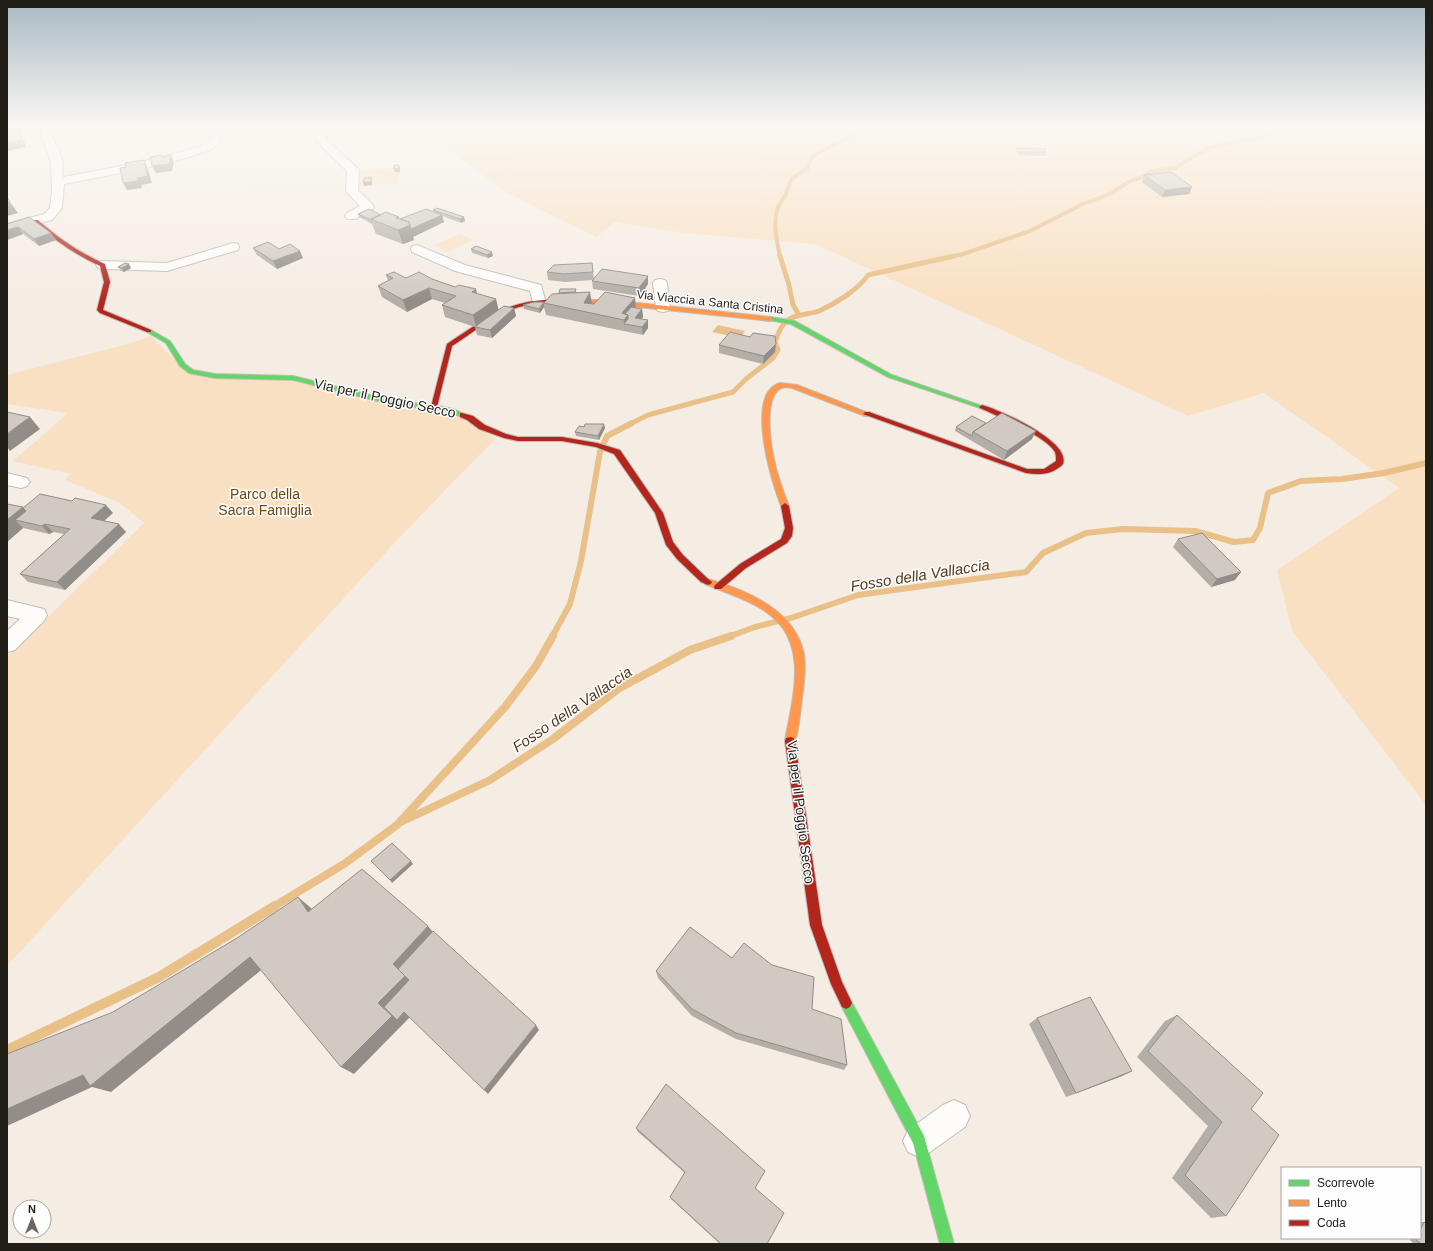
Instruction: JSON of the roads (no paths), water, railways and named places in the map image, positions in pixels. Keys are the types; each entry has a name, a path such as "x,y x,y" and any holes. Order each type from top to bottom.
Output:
{"street":[{"path":"7,228 36,221 48,217 53,213 56,208 58,196 57,183"},
{"path":"351,216 368,207 352,191 352,183"},
{"path":"36,221 50,235 69,246 79,255 103,265 167,267 233,247"},
{"path":"417,249 460,268 536,288 539,303"},
{"name":"Via per il Poggio Secco","path":"103,265 107,282 100,310 158,335 168,342 182,365 191,372 215,376 292,378 394,403 434,406 470,418 482,427 504,436 518,438 562,439 597,445 617,452 659,513 669,543 680,557 704,580 756,603 778,616 794,639 799,655 799,672 790,742 816,925 837,984 919,1141 947,1244"},
{"path":"660,283 663,308"},
{"name":"Via Viaccia a Santa Cristina","path":"434,406 449,345 508,309 522,305 539,303 609,302 793,322 890,376 996,412 1048,441 1059,452 1060,462 1055,469 1042,473 1026,471 824,398 796,386 783,384 772,390 766,403 771,466 788,515 790,532 786,541 751,560 718,587"},
{"path":"7,608 37,615 7,644"},
{"path":"919,1141 954,1116"}],"waterway":[{"path":"780,257 775,222 778,208 785,196 789,183"},
{"path":"950,257 1030,231 1083,204 1112,193 1126,183"},
{"path":"780,256 789,285 793,305 799,315"},
{"path":"632,423 648,415 733,392 746,379 773,358 778,350 775,342 780,329 786,321 795,317 819,311 832,304 853,291 868,275 954,256"},
{"path":"552,637 570,604 581,561 600,452 607,436 632,423"},
{"name":"Fosso della Vallaccia","path":"728,637 755,627 791,618 858,595 1026,572 1043,553 1086,533 1123,529 1195,531 1234,542 1253,540 1260,528 1268,493 1301,481 1342,479 1384,473 1426,463"},
{"path":"273,907 344,864 397,825 505,707 536,666 553,636"},
{"name":"Fosso della Vallaccia","path":"401,822 490,780 553,739 618,689 690,650 731,636"},
{"path":"7,1050 159,977 275,906"}],"park label":[{"name":"Parco della Sacra Famiglia","path":"265,502"}]}
